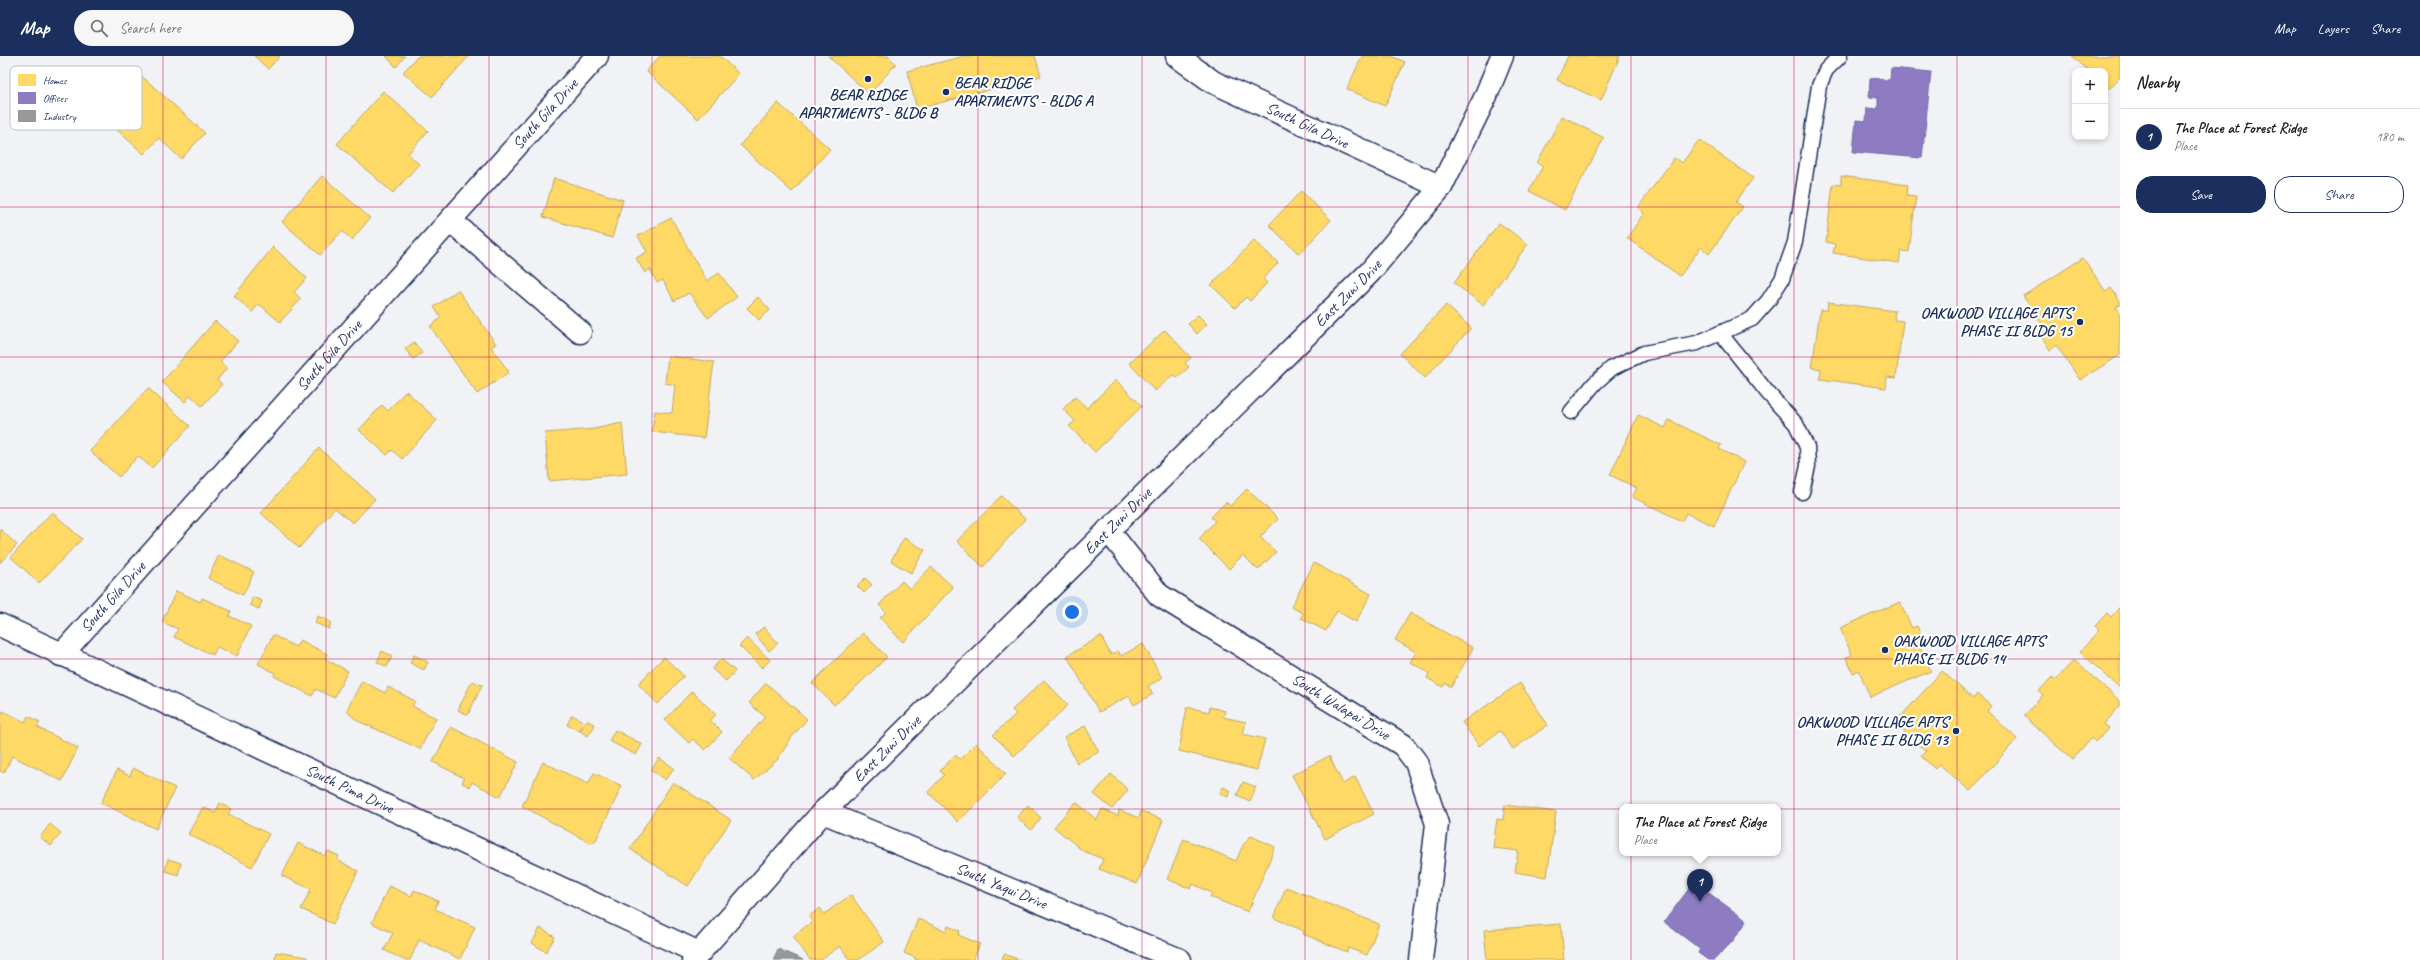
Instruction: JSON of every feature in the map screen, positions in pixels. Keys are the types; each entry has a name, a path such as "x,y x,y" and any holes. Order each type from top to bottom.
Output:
{"street":[{"name":"South Gila Drive","path":"61,655 451,221 597,56"},
{"name":"South Gila Drive","path":"1177,56 1213,82 1441,187"},
{"name":"East Zuni Drive","path":"696,957 823,812 1370,272 1441,187 1484,98 1502,56"},
{"path":"451,221 580,332"},
{"name":"South Walapai Drive","path":"1108,530 1159,595 1403,745 1416,762 1437,824 1421,960"},
{"name":"South Pima Drive","path":"0,625 696,957"},
{"name":"South Yaqui Drive","path":"823,812 1180,960"}],"lane":[{"path":"1571,412 1595,383 1612,368 1644,353 1697,343 1752,319 1782,279 1795,242 1819,86 1826,70 1840,56"},
{"path":"1720,333 1767,392 1796,424 1807,447 1808,466 1802,492"}],"building: Homes":[{"path":"254,56 280,56 268,69"},
{"path":"386,56 405,56 396,67"},
{"path":"418,56 469,56 432,97 403,72"},
{"path":"660,56 720,56 739,74 698,119 646,71"},
{"name":"BEAR RIDGE APARTMENTS - BLDG B","path":"828,56 888,56 896,64 869,94"},
{"name":"BEAR RIDGE APARTMENTS - BLDG A","path":"964,56 1035,56 1041,76 917,109 907,71"},
{"path":"1362,56 1391,56 1405,62 1385,106 1347,89"},
{"path":"1568,56 1620,56 1601,100 1557,80"},
{"path":"2072,56 2120,56 2120,77 2109,89 2108,68 2086,68"},
{"path":"142,76 205,133 181,159 159,138 144,154 117,130 142,130"},
{"path":"383,91 428,131 408,154 419,164 393,193 337,144"},
{"path":"778,103 830,149 792,192 740,145"},
{"path":"1562,116 1604,138 1565,210 1529,191 1543,166 1537,163"},
{"path":"1699,140 1753,178 1736,202 1743,207 1709,254 1701,247 1680,276 1627,238 1644,213 1638,208 1674,158 1682,163"},
{"path":"322,176 370,218 352,240 342,231 320,255 282,222"},
{"path":"1841,176 1908,185 1907,195 1916,196 1909,252 1901,251 1899,263 1833,253 1835,244 1826,242 1833,184 1841,185"},
{"path":"554,178 623,200 612,238 543,217"},
{"path":"1301,191 1331,220 1299,254 1269,225"},
{"path":"671,218 707,281 719,273 737,297 708,318 689,293 674,301 663,280 657,283 650,269 645,273 636,258 647,252 638,236"},
{"path":"1499,223 1528,244 1483,305 1454,283"},
{"path":"1254,240 1278,263 1263,279 1267,283 1250,301 1246,297 1235,308 1211,285"},
{"path":"273,247 307,278 294,292 301,299 280,322 259,304 252,312 234,296"},
{"name":"OAKWOOD VILLAGE APTS PHASE II BLDG 15","path":"2083,258 2106,292 2111,288 2120,301 2120,304 2116,307 2120,314 2120,355 2080,380 2056,345 2050,350 2040,334 2046,330 2023,296"},
{"path":"458,290 496,344 491,347 509,372 477,394 430,326 441,318 434,307"},
{"path":"758,297 770,310 759,320 747,308"},
{"path":"1828,302 1895,311 1894,320 1903,321 1896,378 1887,377 1886,388 1820,379 1821,369 1812,368 1820,310 1827,310"},
{"path":"1446,305 1471,328 1425,378 1400,354"},
{"path":"1198,315 1207,324 1197,334 1188,324"},
{"path":"215,321 238,341 220,362 227,368 217,380 222,384 202,406 190,395 185,402 162,382"},
{"path":"1165,330 1191,358 1185,363 1189,367 1177,378 1174,374 1155,391 1129,363"},
{"path":"414,342 422,353 413,359 405,349"},
{"path":"668,356 714,362 704,438 652,432 655,411 672,413 675,385 665,383"},
{"path":"1116,380 1142,406 1095,452 1069,426 1075,421 1063,409 1075,397 1087,408"},
{"path":"148,388 190,426 152,468 138,456 119,477 90,451"},
{"path":"406,391 437,420 402,459 392,450 387,455 359,430 382,405 388,411"},
{"path":"1638,415 1665,428 1669,420 1721,445 1719,449 1744,462 1714,526 1686,513 1682,521 1632,497 1637,488 1610,475"},
{"path":"622,423 627,474 549,481 545,433 594,429"},
{"path":"319,448 375,499 353,523 335,508 299,548 261,513"},
{"path":"1247,489 1278,519 1260,537 1276,552 1258,570 1243,555 1229,569 1199,539 1215,521 1211,517 1226,502 1230,506"},
{"path":"1001,496 1025,519 983,567 957,541"},
{"path":"52,512 82,539 39,583 11,557"},
{"path":"0,529 17,545 0,563"},
{"path":"904,538 925,550 911,573 891,561"},
{"path":"219,555 254,572 243,595 208,578"},
{"path":"1314,563 1371,594 1356,622 1337,611 1326,631 1301,618 1303,613 1291,607"},
{"path":"931,567 953,587 903,642 880,618 886,612 879,605 902,581 910,589"},
{"path":"865,578 872,585 864,593 857,586"},
{"path":"176,591 201,602 202,598 231,611 229,616 251,626 237,656 217,647 213,655 174,637 178,629 162,622"},
{"path":"253,597 262,601 259,609 250,605"},
{"name":"OAKWOOD VILLAGE APTS PHASE II BLDG 14","path":"1900,602 1912,628 1917,626 1924,642 1919,644 1931,671 1870,697 1859,670 1853,673 1846,657 1852,655 1840,628"},
{"path":"2120,607 2120,688 2080,652 2099,630 2095,626 2107,613 2111,617"},
{"path":"1410,613 1473,648 1451,687 1445,683 1443,687 1427,678 1429,673 1410,662 1416,652 1395,640"},
{"path":"317,616 331,622 329,629 315,623"},
{"path":"764,627 778,643 769,651 755,634"},
{"path":"863,633 887,657 857,686 834,705 812,683"},
{"path":"273,635 296,647 300,640 327,654 325,659 348,671 334,698 316,689 312,696 274,676 275,673 258,664"},
{"path":"1101,636 1111,655 1118,651 1121,656 1143,644 1162,678 1148,686 1153,694 1134,705 1129,696 1099,712 1067,656"},
{"path":"747,638 770,660 762,668 739,646"},
{"path":"382,651 392,656 387,667 377,662"},
{"path":"414,655 428,662 424,670 410,663"},
{"path":"664,657 684,676 658,704 638,684"},
{"path":"721,659 735,671 726,681 712,669"},
{"path":"2074,660 2120,701 2120,706 2104,724 2109,728 2095,742 2091,738 2072,760 2024,716 2043,695 2039,691 2052,677 2056,680"},
{"name":"OAKWOOD VILLAGE APTS PHASE II BLDG 13","path":"1942,671 1973,699 1977,694 1991,706 1987,711 2017,739 1970,791 1939,764 1935,769 1921,756 1926,751 1895,723"},
{"path":"1044,680 1068,705 1014,756 993,735 1016,714 1012,710"},
{"path":"362,681 385,693 388,687 415,701 412,706 436,718 420,749 358,721 346,711"},
{"path":"472,681 482,685 468,715 458,710"},
{"path":"766,683 807,719 792,737 777,760 754,780 729,758 765,717 749,703"},
{"path":"1520,683 1548,725 1513,749 1500,731 1479,746 1462,722"},
{"path":"692,691 716,715 710,720 722,732 705,750 693,739 689,743 665,720"},
{"path":"1187,707 1209,712 1210,707 1225,711 1223,717 1246,722 1243,734 1265,739 1257,770 1179,751"},
{"path":"3,711 25,722 28,716 40,722 37,727 78,748 62,781 12,756 4,773 0,771 0,718"},
{"path":"572,715 583,721 580,731 567,725"},
{"path":"587,720 595,725 588,736 580,731"},
{"path":"1085,726 1099,752 1077,763 1064,737"},
{"path":"451,727 518,762 500,797 472,782 470,787 462,783 464,778 433,762"},
{"path":"615,730 642,744 636,755 609,741"},
{"path":"976,743 1006,774 958,822 928,792 944,775 940,771 955,755 960,759"},
{"path":"1329,756 1343,784 1355,777 1374,814 1325,839 1292,775"},
{"path":"659,758 674,768 665,780 651,770"},
{"path":"543,762 588,784 594,773 622,786 595,842 590,843 522,806"},
{"path":"133,768 175,788 156,829 101,803 117,770 130,776"},
{"path":"1111,774 1128,790 1112,809 1094,794"},
{"path":"673,782 731,820 688,886 630,849"},
{"path":"1243,782 1256,787 1250,801 1237,795"},
{"path":"1223,787 1231,791 1228,797 1220,793"},
{"path":"1076,802 1097,820 1102,809 1118,816 1119,810 1139,818 1141,811 1163,820 1137,884 1099,869 1103,859 1083,851 1054,827"},
{"path":"220,803 231,809 228,814 269,834 252,867 188,834 203,807 215,813"},
{"path":"1028,805 1041,818 1031,830 1017,817"},
{"path":"1505,805 1556,812 1547,877 1515,872 1518,851 1493,848 1497,819 1503,820"},
{"path":"50,824 61,833 51,846 40,837"},
{"path":"1251,836 1275,847 1248,912 1210,897 1212,893 1193,884 1191,889 1167,879 1184,839 1236,861 1243,845"},
{"path":"298,843 325,856 328,851 339,856 337,860 358,871 333,924 301,909 311,889 282,876"},
{"path":"168,859 181,863 178,875 165,871"},
{"path":"389,886 411,896 414,890 438,901 435,909 475,927 460,959 419,940 410,960 404,960 384,950 393,933 372,923"},
{"path":"1286,887 1379,924 1367,955 1348,948 1347,952 1303,934 1304,931 1274,918"},
{"path":"851,895 884,942 858,960 850,960 840,946 821,960 810,960 793,936 812,922 809,916 820,908 824,914"},
{"path":"918,919 946,931 948,926 960,931 958,935 980,944 973,960 915,960 916,958 904,953"},
{"path":"1561,924 1564,960 1487,960 1484,930"},
{"path":"540,928 555,937 546,952 532,943"},
{"path":"276,952 307,957 306,960 275,960"},
{"path":"1004,954 1020,960 1002,960"}],"building: Offices":[{"path":"1891,68 1931,72 1922,158 1853,152 1856,120 1866,121 1867,108 1878,109 1878,98 1869,97 1870,78 1890,80"},
{"path":"1694,882 1747,921 1732,942 1714,960 1708,960 1698,953 1700,949 1664,922"}],"building: Industry":[{"path":"778,949 803,960 773,960"}],"place":[{"name":"BEAR RIDGE APARTMENTS - BLDG B","path":"868,79"},
{"name":"BEAR RIDGE APARTMENTS - BLDG A","path":"946,92"},
{"name":"OAKWOOD VILLAGE APTS PHASE II BLDG 15","path":"2080,322"},
{"name":"OAKWOOD VILLAGE APTS PHASE II BLDG 14","path":"1885,650"},
{"name":"OAKWOOD VILLAGE APTS PHASE II BLDG 13","path":"1956,731"},
{"name":"The Place at Forest Ridge","path":"1700,902"}]}
